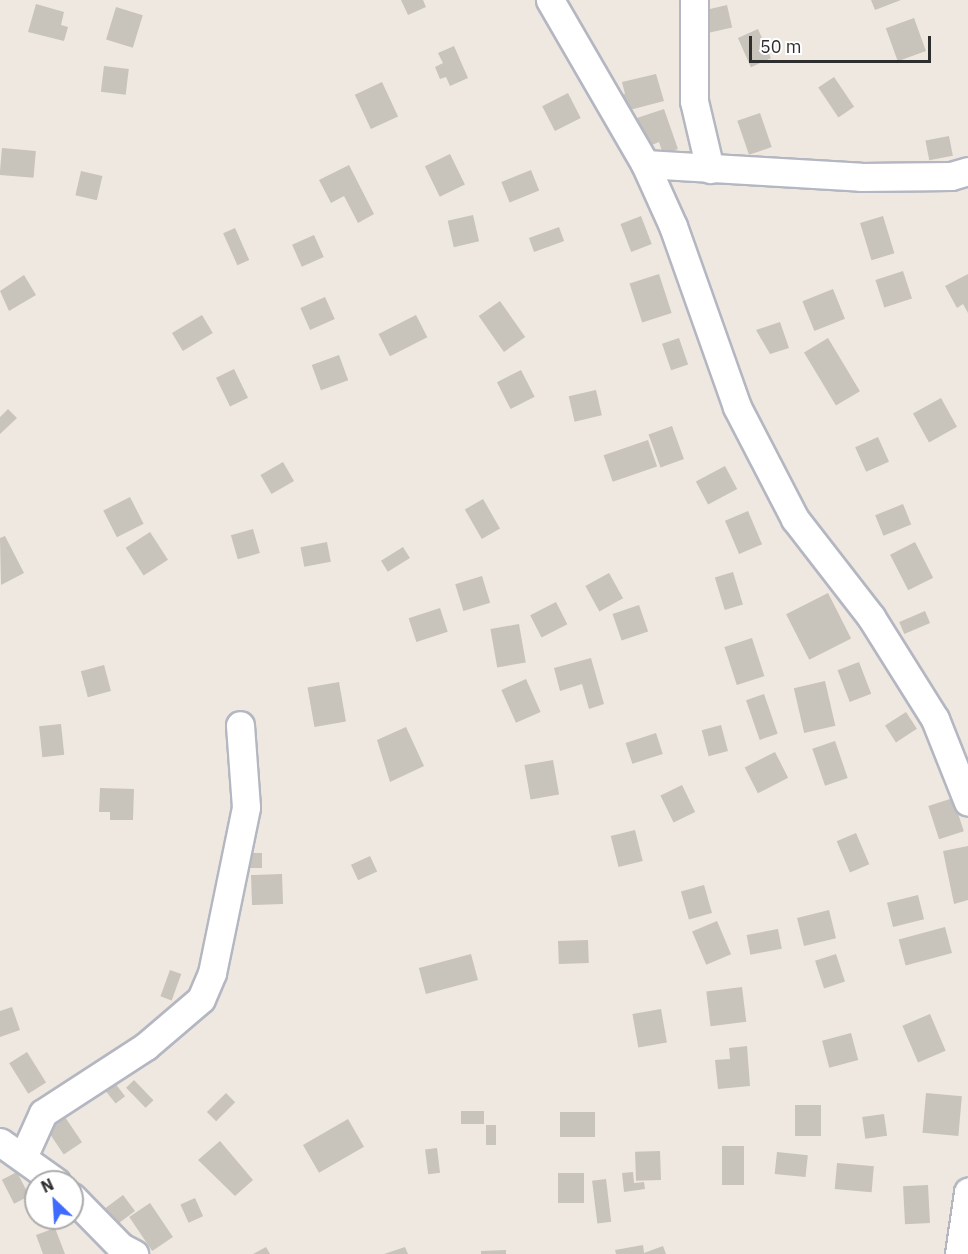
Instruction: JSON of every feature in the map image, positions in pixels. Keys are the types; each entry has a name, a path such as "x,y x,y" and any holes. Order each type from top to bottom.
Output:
{"street":[{"path":"549,0 645,164 673,226 737,407 795,519 871,617 935,719 968,802"},
{"path":"694,0 694,101 710,169"},
{"path":"645,164 861,177 951,176 968,171"},
{"path":"24,1155 43,1113 146,1046 201,999 212,974 246,807 240,725"},
{"path":"0,1142 24,1155 42,1170"},
{"path":"959,1254 968,1192"},
{"path":"84,1209 121,1246 134,1254"}],"building":[{"path":"401,0 423,0 426,7 408,15"},
{"path":"871,0 901,0 875,10"},
{"path":"36,4 64,12 61,25 68,27 64,41 28,32"},
{"path":"727,5 732,27 700,35 695,12"},
{"path":"116,7 143,15 133,48 106,40"},
{"path":"914,18 926,51 898,61 886,28"},
{"path":"758,29 771,58 751,67 738,38"},
{"path":"454,46 468,78 450,86 446,77 440,79 435,67 443,63 438,53"},
{"path":"104,66 129,69 126,95 101,92"},
{"path":"656,74 664,101 622,112 618,95 625,94 622,82"},
{"path":"834,77 854,107 838,117 818,88"},
{"path":"382,82 398,116 371,129 355,95"},
{"path":"568,93 581,118 555,131 542,106"},
{"path":"664,109 678,149 663,154 659,142 647,147 637,118"},
{"path":"760,113 772,147 749,155 737,121"},
{"path":"949,136 953,156 929,160 925,141"},
{"path":"2,148 36,151 34,178 0,175"},
{"path":"450,154 465,185 440,197 425,166"},
{"path":"349,165 374,214 358,223 344,196 331,203 319,180"},
{"path":"531,170 539,190 510,202 501,182"},
{"path":"81,171 102,176 97,200 75,195"},
{"path":"473,215 479,241 454,247 448,221"},
{"path":"641,216 652,244 631,252 620,224"},
{"path":"883,216 894,253 871,260 860,223"},
{"path":"559,227 564,241 534,252 529,238"},
{"path":"235,228 249,260 237,265 223,233"},
{"path":"314,235 324,257 302,267 292,245"},
{"path":"903,271 912,299 884,308 875,280"},
{"path":"659,274 672,313 642,323 630,284"},
{"path":"968,274 968,313 963,304 957,308 945,286"},
{"path":"24,275 36,295 9,311 0,291"},
{"path":"833,289 845,319 814,331 802,301"},
{"path":"325,297 335,319 310,330 300,308"},
{"path":"500,301 525,337 504,352 479,316"},
{"path":"202,315 213,333 183,351 172,333"},
{"path":"416,315 427,337 390,356 379,334"},
{"path":"780,322 789,348 770,354 756,330"},
{"path":"679,338 688,364 671,370 662,344"},
{"path":"828,338 860,391 836,406 804,352"},
{"path":"339,355 348,380 321,390 312,365"},
{"path":"234,369 248,398 230,407 216,378"},
{"path":"521,370 535,397 511,409 497,382"},
{"path":"596,390 602,415 575,422 569,396"},
{"path":"941,398 957,427 929,442 913,414"},
{"path":"8,409 17,418 0,434 0,417"},
{"path":"672,426 684,459 660,467 649,435"},
{"path":"878,437 889,462 866,472 855,447"},
{"path":"648,440 657,466 613,482 604,455"},
{"path":"283,462 294,481 271,494 260,475"},
{"path":"725,466 737,489 708,504 696,481"},
{"path":"130,497 144,524 117,537 103,511"},
{"path":"483,499 500,528 482,539 465,510"},
{"path":"903,504 911,524 883,536 875,515"},
{"path":"748,511 762,544 739,554 725,521"},
{"path":"253,529 260,553 238,559 231,535"},
{"path":"150,532 168,560 144,575 126,548"},
{"path":"5,536 24,573 1,585 0,538"},
{"path":"327,542 331,562 304,567 300,547"},
{"path":"915,542 933,578 908,590 890,555"},
{"path":"403,547 410,558 388,572 381,561"},
{"path":"733,572 743,605 725,610 715,578"},
{"path":"609,573 623,598 599,611 585,586"},
{"path":"482,576 490,603 463,611 455,584"},
{"path":"828,593 851,638 809,660 786,614"},
{"path":"556,602 567,624 542,637 530,615"},
{"path":"639,605 648,631 622,641 613,614"},
{"path":"440,608 448,632 416,642 409,618"},
{"path":"925,611 930,623 904,634 899,622"},
{"path":"519,624 526,662 497,667 490,629"},
{"path":"752,638 764,676 737,685 724,647"},
{"path":"591,658 604,704 589,709 582,684 560,691 554,668"},
{"path":"859,662 871,694 850,702 838,670"},
{"path":"104,665 111,691 88,697 81,671"},
{"path":"526,679 541,712 516,723 501,690"},
{"path":"825,681 835,726 804,733 794,688"},
{"path":"339,682 346,721 314,727 307,688"},
{"path":"764,694 778,734 760,740 746,700"},
{"path":"906,712 917,729 896,742 885,726"},
{"path":"61,724 64,755 42,757 39,726"},
{"path":"721,725 728,751 709,756 702,730"},
{"path":"406,727 424,766 390,782 377,740"},
{"path":"656,733 663,754 632,764 626,743"},
{"path":"835,741 848,778 825,786 812,749"},
{"path":"775,752 788,778 758,793 745,767"},
{"path":"553,760 559,794 531,800 524,765"},
{"path":"682,785 695,812 674,822 660,796"},
{"path":"100,788 134,789 133,820 110,820 110,812 99,812"},
{"path":"953,798 964,831 939,839 928,806"},
{"path":"635,830 643,861 618,867 611,836"},
{"path":"856,833 869,864 850,873 837,841"},
{"path":"968,846 968,900 954,904 943,851"},
{"path":"244,853 262,853 262,868 244,868"},
{"path":"370,856 377,871 358,880 351,865"},
{"path":"282,874 283,904 252,905 251,875"},
{"path":"704,885 712,913 689,919 681,892"},
{"path":"918,895 924,919 893,927 887,903"},
{"path":"829,910 836,938 804,946 797,918"},
{"path":"717,921 731,954 706,965 692,932"},
{"path":"945,927 952,953 906,966 899,939"},
{"path":"778,929 782,949 750,955 747,935"},
{"path":"588,940 589,963 559,964 558,941"},
{"path":"471,954 478,980 426,994 419,968"},
{"path":"836,954 845,982 824,988 815,961"},
{"path":"170,970 181,974 172,1000 160,996"},
{"path":"742,987 746,1022 711,1026 706,991"},
{"path":"12,1007 20,1030 0,1037 0,1011"},
{"path":"661,1009 667,1042 638,1048 632,1014"},
{"path":"930,1014 946,1051 918,1063 902,1026"},
{"path":"851,1033 858,1060 829,1068 822,1041"},
{"path":"747,1046 750,1086 718,1089 715,1060 730,1059 729,1048"},
{"path":"27,1052 46,1083 28,1094 9,1063"},
{"path":"134,1080 153,1100 146,1108 126,1088"},
{"path":"114,1082 125,1096 116,1104 105,1089"},
{"path":"226,1093 235,1102 216,1121 207,1112"},
{"path":"926,1093 962,1096 958,1136 923,1133"},
{"path":"795,1105 821,1105 821,1136 795,1136"},
{"path":"461,1111 484,1111 484,1124 461,1124"},
{"path":"560,1112 595,1112 595,1137 560,1137"},
{"path":"63,1114 82,1142 64,1154 45,1126"},
{"path":"884,1114 887,1136 865,1139 862,1117"},
{"path":"348,1119 364,1147 319,1173 303,1145"},
{"path":"486,1125 496,1125 496,1145 486,1145"},
{"path":"220,1141 253,1180 235,1196 198,1160"},
{"path":"722,1146 744,1146 744,1185 722,1185"},
{"path":"437,1148 440,1173 428,1174 425,1149"},
{"path":"660,1151 661,1180 636,1181 635,1152"},
{"path":"777,1152 808,1155 806,1177 775,1174"},
{"path":"837,1163 874,1166 872,1192 835,1189"},
{"path":"17,1172 24,1186 24,1199 14,1204 2,1180"},
{"path":"633,1172 634,1183 644,1182 645,1189 624,1192 622,1173"},
{"path":"558,1173 584,1173 584,1203 558,1203"},
{"path":"606,1179 611,1222 597,1223 592,1181"},
{"path":"928,1185 930,1223 905,1224 903,1186"},
{"path":"123,1195 135,1211 117,1225 105,1209"},
{"path":"195,1198 203,1216 189,1223 180,1205"},
{"path":"150,1203 173,1237 152,1251 129,1217"},
{"path":"56,1230 65,1254 43,1254 36,1235"},
{"path":"643,1245 644,1253 663,1246 666,1254 616,1254 615,1250"},
{"path":"266,1247 270,1254 253,1254"},
{"path":"405,1247 408,1254 384,1254"},
{"path":"506,1250 506,1254 481,1254 481,1251"}]}
